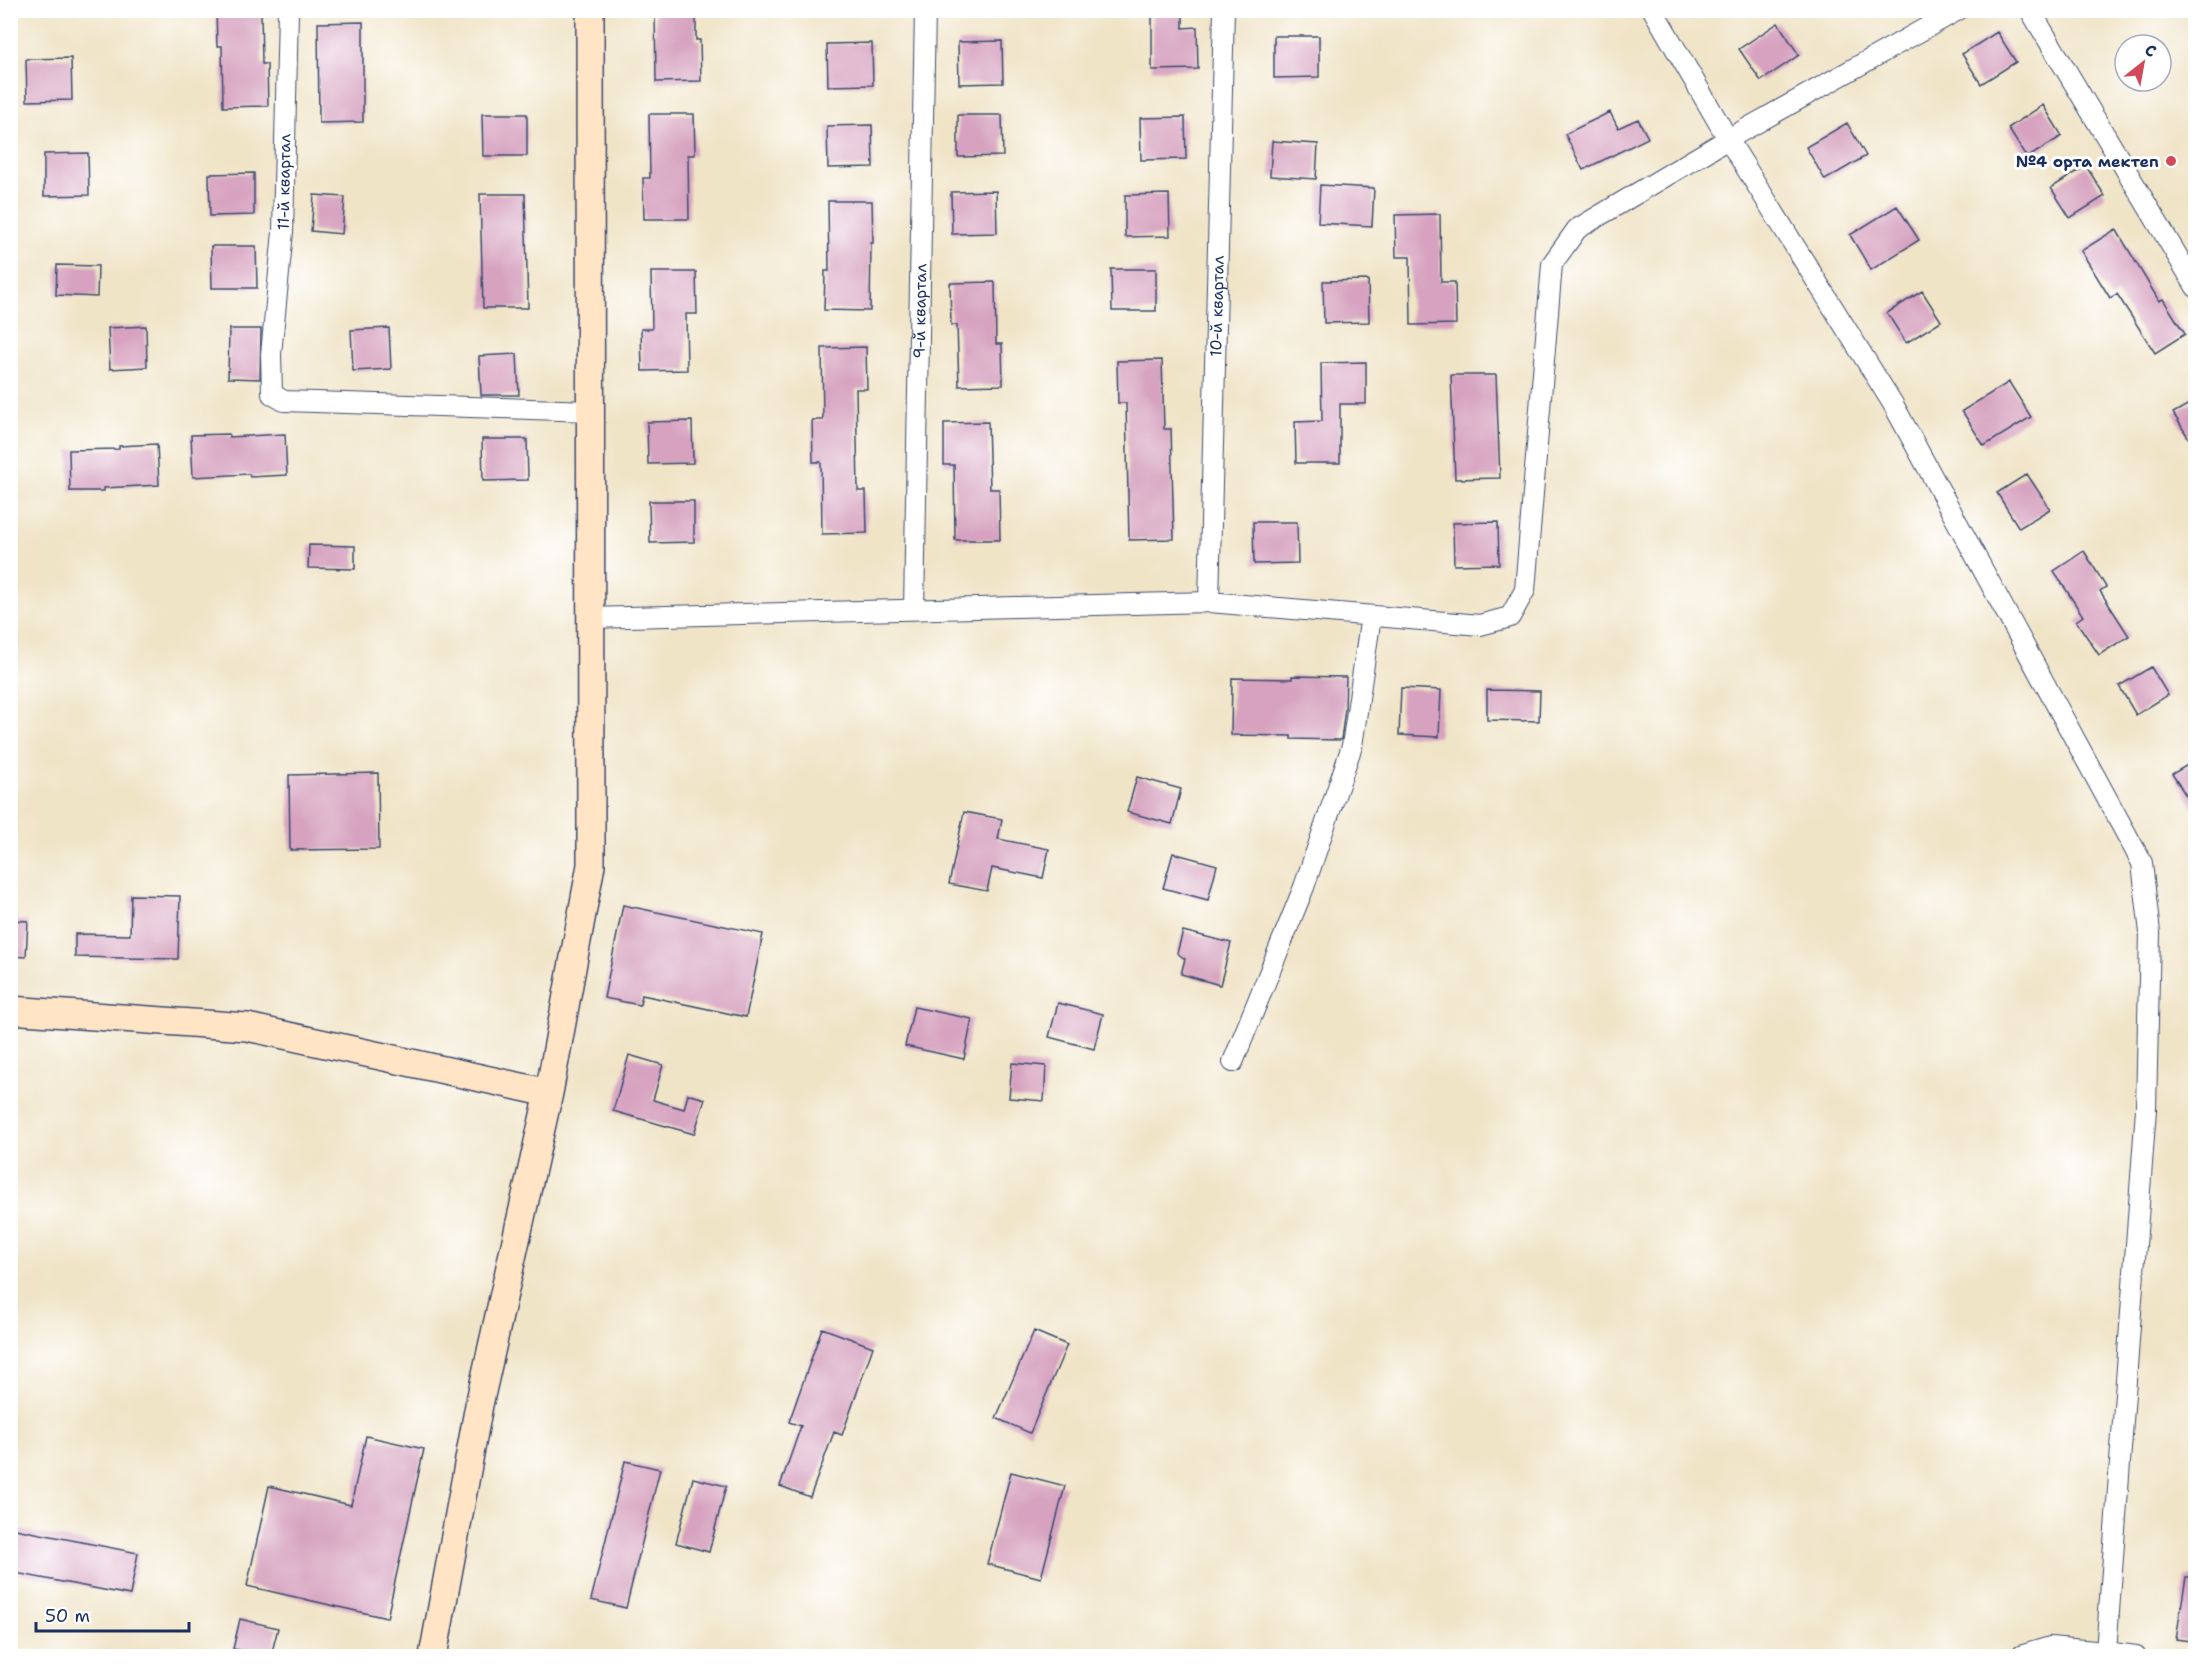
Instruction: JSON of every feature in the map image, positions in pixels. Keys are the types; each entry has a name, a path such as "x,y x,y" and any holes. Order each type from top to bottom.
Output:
{"street":[{"name":"11-й квартал","path":"288,10 283,232 271,354 272,394 284,401 590,411"},
{"path":"433,1656 479,1405 549,1093 591,865 590,10"},
{"name":"9-й квартал","path":"914,609 925,10"},
{"name":"10-й квартал","path":"1209,602 1224,10"},
{"path":"1653,10 1728,140 1893,404 2142,863 2150,933 2146,1109 2106,1652"},
{"path":"590,618 1209,602 1480,626 1510,617 1525,590 1552,264 1577,229 1728,140 1958,10"},
{"path":"2030,10 2196,287"},
{"path":"1233,1062 1304,887 1352,746 1371,616"},
{"path":"10,1010 247,1027 549,1093"},
{"path":"2020,1656 2050,1647 2136,1656"}],"building":[{"path":"216,10 261,10 262,64 267,64 268,106 223,107 222,46 217,46"},
{"path":"655,10 696,10 696,40 700,40 701,81 656,82"},
{"path":"1152,10 1183,10 1183,28 1197,27 1198,69 1152,70"},
{"path":"363,22 363,122 319,123 318,23"},
{"path":"1778,23 1799,55 1761,81 1739,49"},
{"path":"1997,32 2016,62 1981,84 1962,54"},
{"path":"1274,36 1319,36 1319,77 1274,78"},
{"path":"1002,41 1003,83 959,84 958,42"},
{"path":"872,43 873,85 828,86 827,44"},
{"path":"71,58 72,100 27,101 26,59"},
{"path":"2043,105 2062,136 2027,158 2008,128"},
{"path":"1610,112 1618,128 1638,119 1648,138 1583,170 1565,134"},
{"path":"482,114 527,114 527,156 483,156"},
{"path":"649,114 694,114 695,155 688,155 689,219 644,219 643,178 650,178"},
{"path":"958,115 1002,115 1003,156 958,157"},
{"path":"1185,117 1186,159 1141,160 1140,118"},
{"path":"1847,123 1866,156 1825,180 1806,147"},
{"path":"872,125 873,167 828,168 827,126"},
{"path":"1272,141 1318,144 1316,179 1270,176"},
{"path":"88,153 89,195 44,196 44,154"},
{"path":"2086,166 2105,196 2070,218 2051,188"},
{"path":"254,173 254,215 210,216 209,174"},
{"path":"1320,185 1374,188 1372,226 1318,223"},
{"path":"996,191 997,233 952,234 951,192"},
{"path":"480,194 525,194 528,308 483,308"},
{"path":"1169,194 1170,236 1125,237 1125,195"},
{"path":"314,195 345,197 342,234 311,231"},
{"path":"828,201 872,201 870,311 824,310 825,271 829,271"},
{"path":"1897,206 1919,240 1871,270 1850,235"},
{"path":"1440,214 1441,282 1455,282 1456,324 1411,325 1410,257 1396,257 1395,215"},
{"path":"2116,229 2159,301 2163,299 2185,334 2155,353 2117,294 2110,298 2081,251"},
{"path":"211,246 256,246 257,288 212,288"},
{"path":"57,265 98,266 97,297 56,295"},
{"path":"1111,269 1156,269 1156,311 1112,311"},
{"path":"651,272 696,272 697,314 686,314 687,370 642,371 641,329 652,329"},
{"path":"1368,280 1369,322 1324,323 1323,281"},
{"path":"995,282 996,344 1002,344 1003,385 959,386 957,325 951,325 950,283"},
{"path":"1922,291 1941,321 1906,343 1887,313"},
{"path":"146,326 147,367 110,369 108,328"},
{"path":"389,328 391,369 353,371 351,330"},
{"path":"229,329 261,329 260,379 228,378"},
{"path":"866,347 867,389 856,389 858,491 866,491 867,533 822,534 821,462 813,462 812,420 823,420 822,348"},
{"path":"517,354 519,395 481,395 479,356"},
{"path":"1162,360 1164,429 1171,429 1174,539 1129,540 1126,403 1118,403 1117,361"},
{"path":"1366,362 1366,404 1340,404 1340,463 1296,463 1295,422 1322,421 1321,363"},
{"path":"1451,375 1496,375 1500,478 1455,479"},
{"path":"2009,382 2031,417 1984,446 1962,411"},
{"path":"2196,400 2196,450 2173,413"},
{"path":"692,421 693,463 648,464 647,422"},
{"path":"988,422 990,489 999,489 1000,540 955,540 954,465 944,465 944,423"},
{"path":"229,434 229,437 285,434 287,475 250,477 249,474 193,477 191,435"},
{"path":"482,439 527,439 528,480 483,481"},
{"path":"157,444 159,485 104,488 104,491 70,491 69,450 119,449 119,446"},
{"path":"2027,474 2050,509 2019,528 1997,493"},
{"path":"649,501 694,501 694,542 650,543"},
{"path":"1253,522 1297,522 1298,563 1254,564"},
{"path":"1498,522 1499,564 1454,565 1453,523"},
{"path":"309,545 355,546 355,569 308,568"},
{"path":"2084,551 2106,587 2100,591 2129,636 2099,655 2076,621 2083,616 2054,571"},
{"path":"2151,667 2168,695 2136,715 2119,686"},
{"path":"1292,676 1346,677 1341,740 1231,735 1232,678 1292,679"},
{"path":"1401,688 1441,690 1439,737 1399,735"},
{"path":"1487,690 1540,691 1539,721 1487,720"},
{"path":"2196,760 2196,811 2172,774"},
{"path":"378,773 379,849 290,850 289,775"},
{"path":"1137,777 1181,789 1172,824 1127,812"},
{"path":"964,812 1002,819 998,839 1049,849 1043,878 992,868 987,891 949,884"},
{"path":"1173,853 1217,865 1208,900 1163,888"},
{"path":"131,895 180,896 178,959 75,957 75,934 130,935"},
{"path":"623,905 763,934 746,1017 642,995 640,1005 604,998"},
{"path":"10,920 28,921 26,957 10,956"},
{"path":"1183,931 1231,943 1220,985 1181,974 1185,959 1177,953"},
{"path":"1058,1003 1103,1014 1094,1049 1049,1037"},
{"path":"914,1007 972,1019 964,1059 905,1046"},
{"path":"629,1055 663,1065 653,1100 684,1109 688,1094 705,1099 694,1134 613,1111"},
{"path":"1012,1063 1046,1066 1044,1101 1009,1098"},
{"path":"822,1328 873,1347 842,1435 834,1432 810,1497 780,1486 801,1426 789,1422"},
{"path":"1034,1331 1067,1345 1030,1433 996,1418"},
{"path":"366,1436 424,1449 387,1618 247,1586 269,1486 351,1505"},
{"path":"625,1461 660,1469 626,1608 591,1600"},
{"path":"1011,1472 1065,1486 1041,1578 987,1564"},
{"path":"693,1478 726,1486 709,1552 676,1543"},
{"path":"10,1528 138,1553 130,1595 10,1572"},
{"path":"2186,1577 2196,1577 2196,1642 2176,1639"},
{"path":"240,1619 278,1628 271,1656 233,1649"}],"place":[{"name":"№4 орта мектеп","path":"2171,161"}]}
